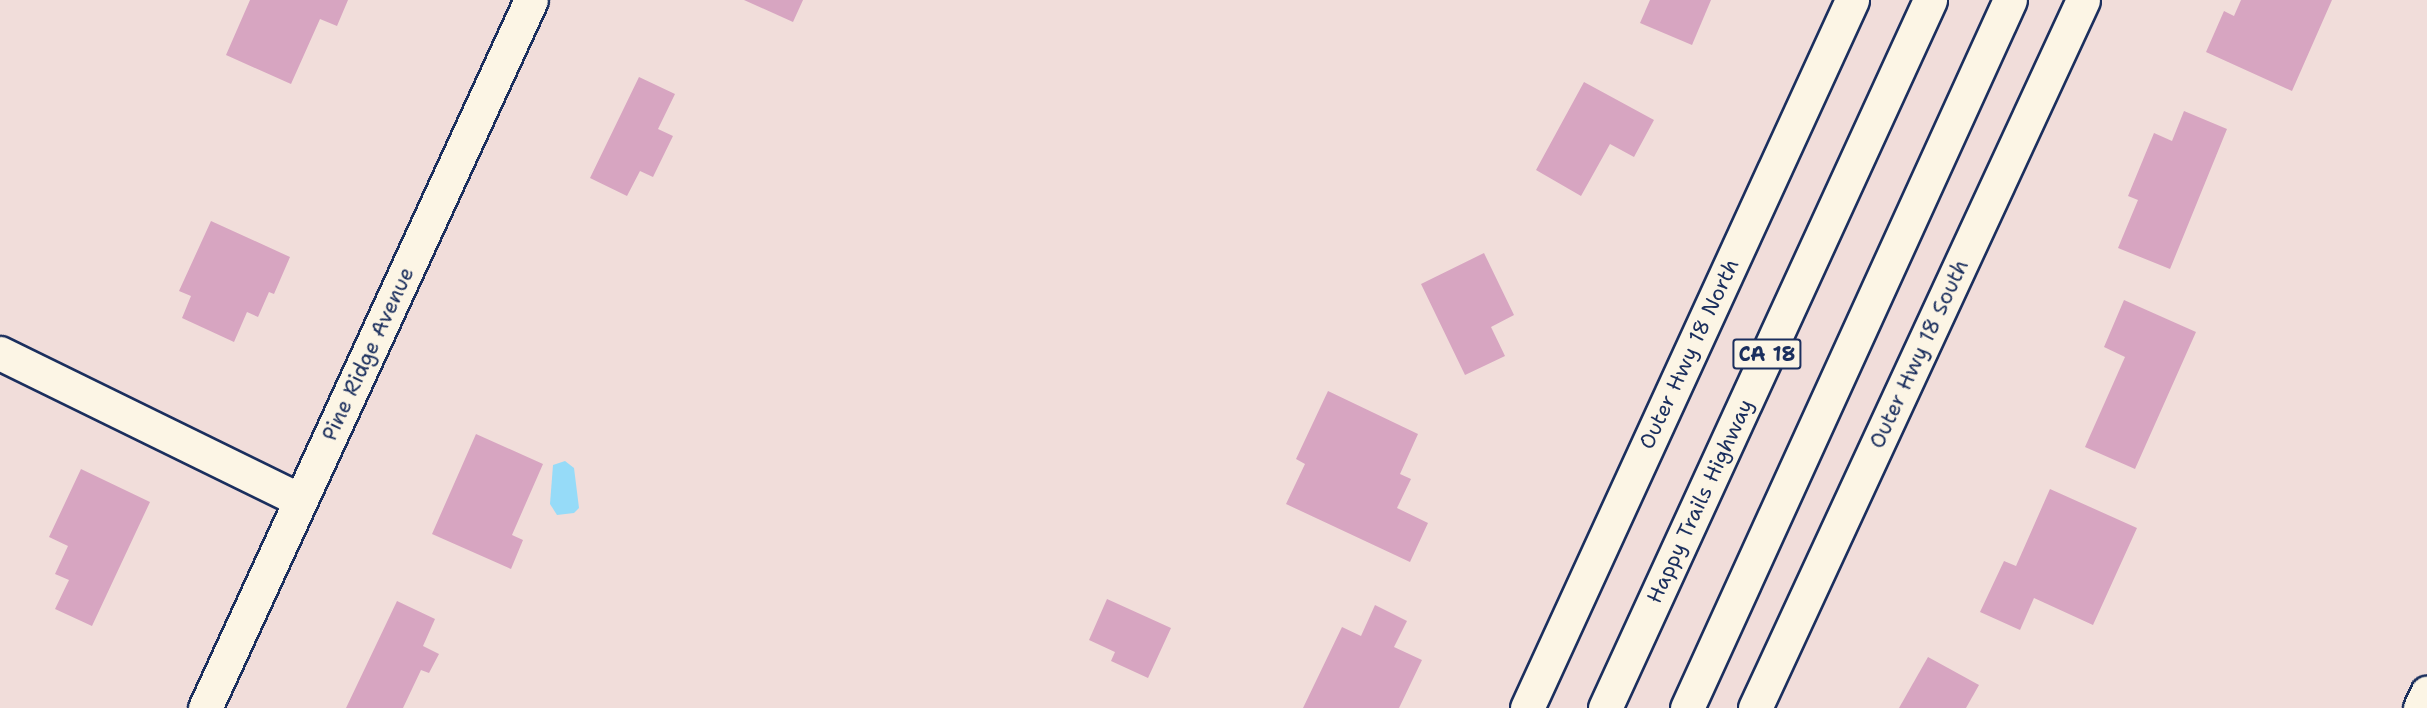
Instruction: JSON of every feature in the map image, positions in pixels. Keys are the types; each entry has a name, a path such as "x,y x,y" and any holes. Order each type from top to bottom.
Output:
{"street":[{"name":"Pine Ridge Avenue","path":"205,708 531,0"},
{"name":"Outer Hwy 18 North","path":"1527,708 1852,0"},
{"name":"Happy Trails Highway","path":"1605,708 1930,0"},
{"path":"1687,708 2010,0"},
{"name":"Outer Hwy 18 South","path":"1755,708 2083,0"},
{"path":"0,353 300,501"},
{"path":"2420,708 2427,693"}],"water":[{"path":"565,461 574,468 579,508 574,513 557,515 550,504 553,465"}],"building":[{"path":"250,0 348,0 337,26 320,19 291,84 226,55"},
{"path":"744,0 803,0 793,22"},
{"path":"1650,0 1711,0 1692,45 1640,23"},
{"path":"2241,0 2332,0 2292,91 2206,52 2224,11 2234,16"},
{"path":"639,77 675,94 658,129 673,136 653,177 640,171 627,196 590,178"},
{"path":"1584,82 1654,120 1634,157 1610,144 1581,196 1536,170"},
{"path":"2184,111 2227,129 2170,269 2118,248 2138,200 2128,196 2154,133 2172,141"},
{"path":"211,221 290,257 274,294 269,292 258,317 247,312 234,342 182,318 191,296 179,291"},
{"path":"1484,253 1514,315 1491,327 1505,356 1465,375 1421,284"},
{"path":"2124,300 2196,332 2135,469 2085,447 2125,357 2104,347"},
{"path":"1328,391 1418,434 1400,474 1411,479 1397,508 1428,523 1410,562 1286,504 1305,464 1296,459"},
{"path":"476,434 543,464 512,535 523,540 511,569 432,534"},
{"path":"81,469 150,502 92,626 55,609 69,580 55,574 68,546 49,537"},
{"path":"2050,489 2137,528 2093,625 2034,598 2020,630 1980,612 2004,561 2016,566"},
{"path":"1107,599 1171,628 1148,678 1111,661 1115,652 1089,640"},
{"path":"397,601 435,619 423,646 439,654 429,673 421,670 403,708 346,708"},
{"path":"1375,605 1407,621 1394,647 1422,660 1399,708 1303,708 1342,627 1361,636"},
{"path":"1928,657 1979,685 1966,708 1899,708"}]}
